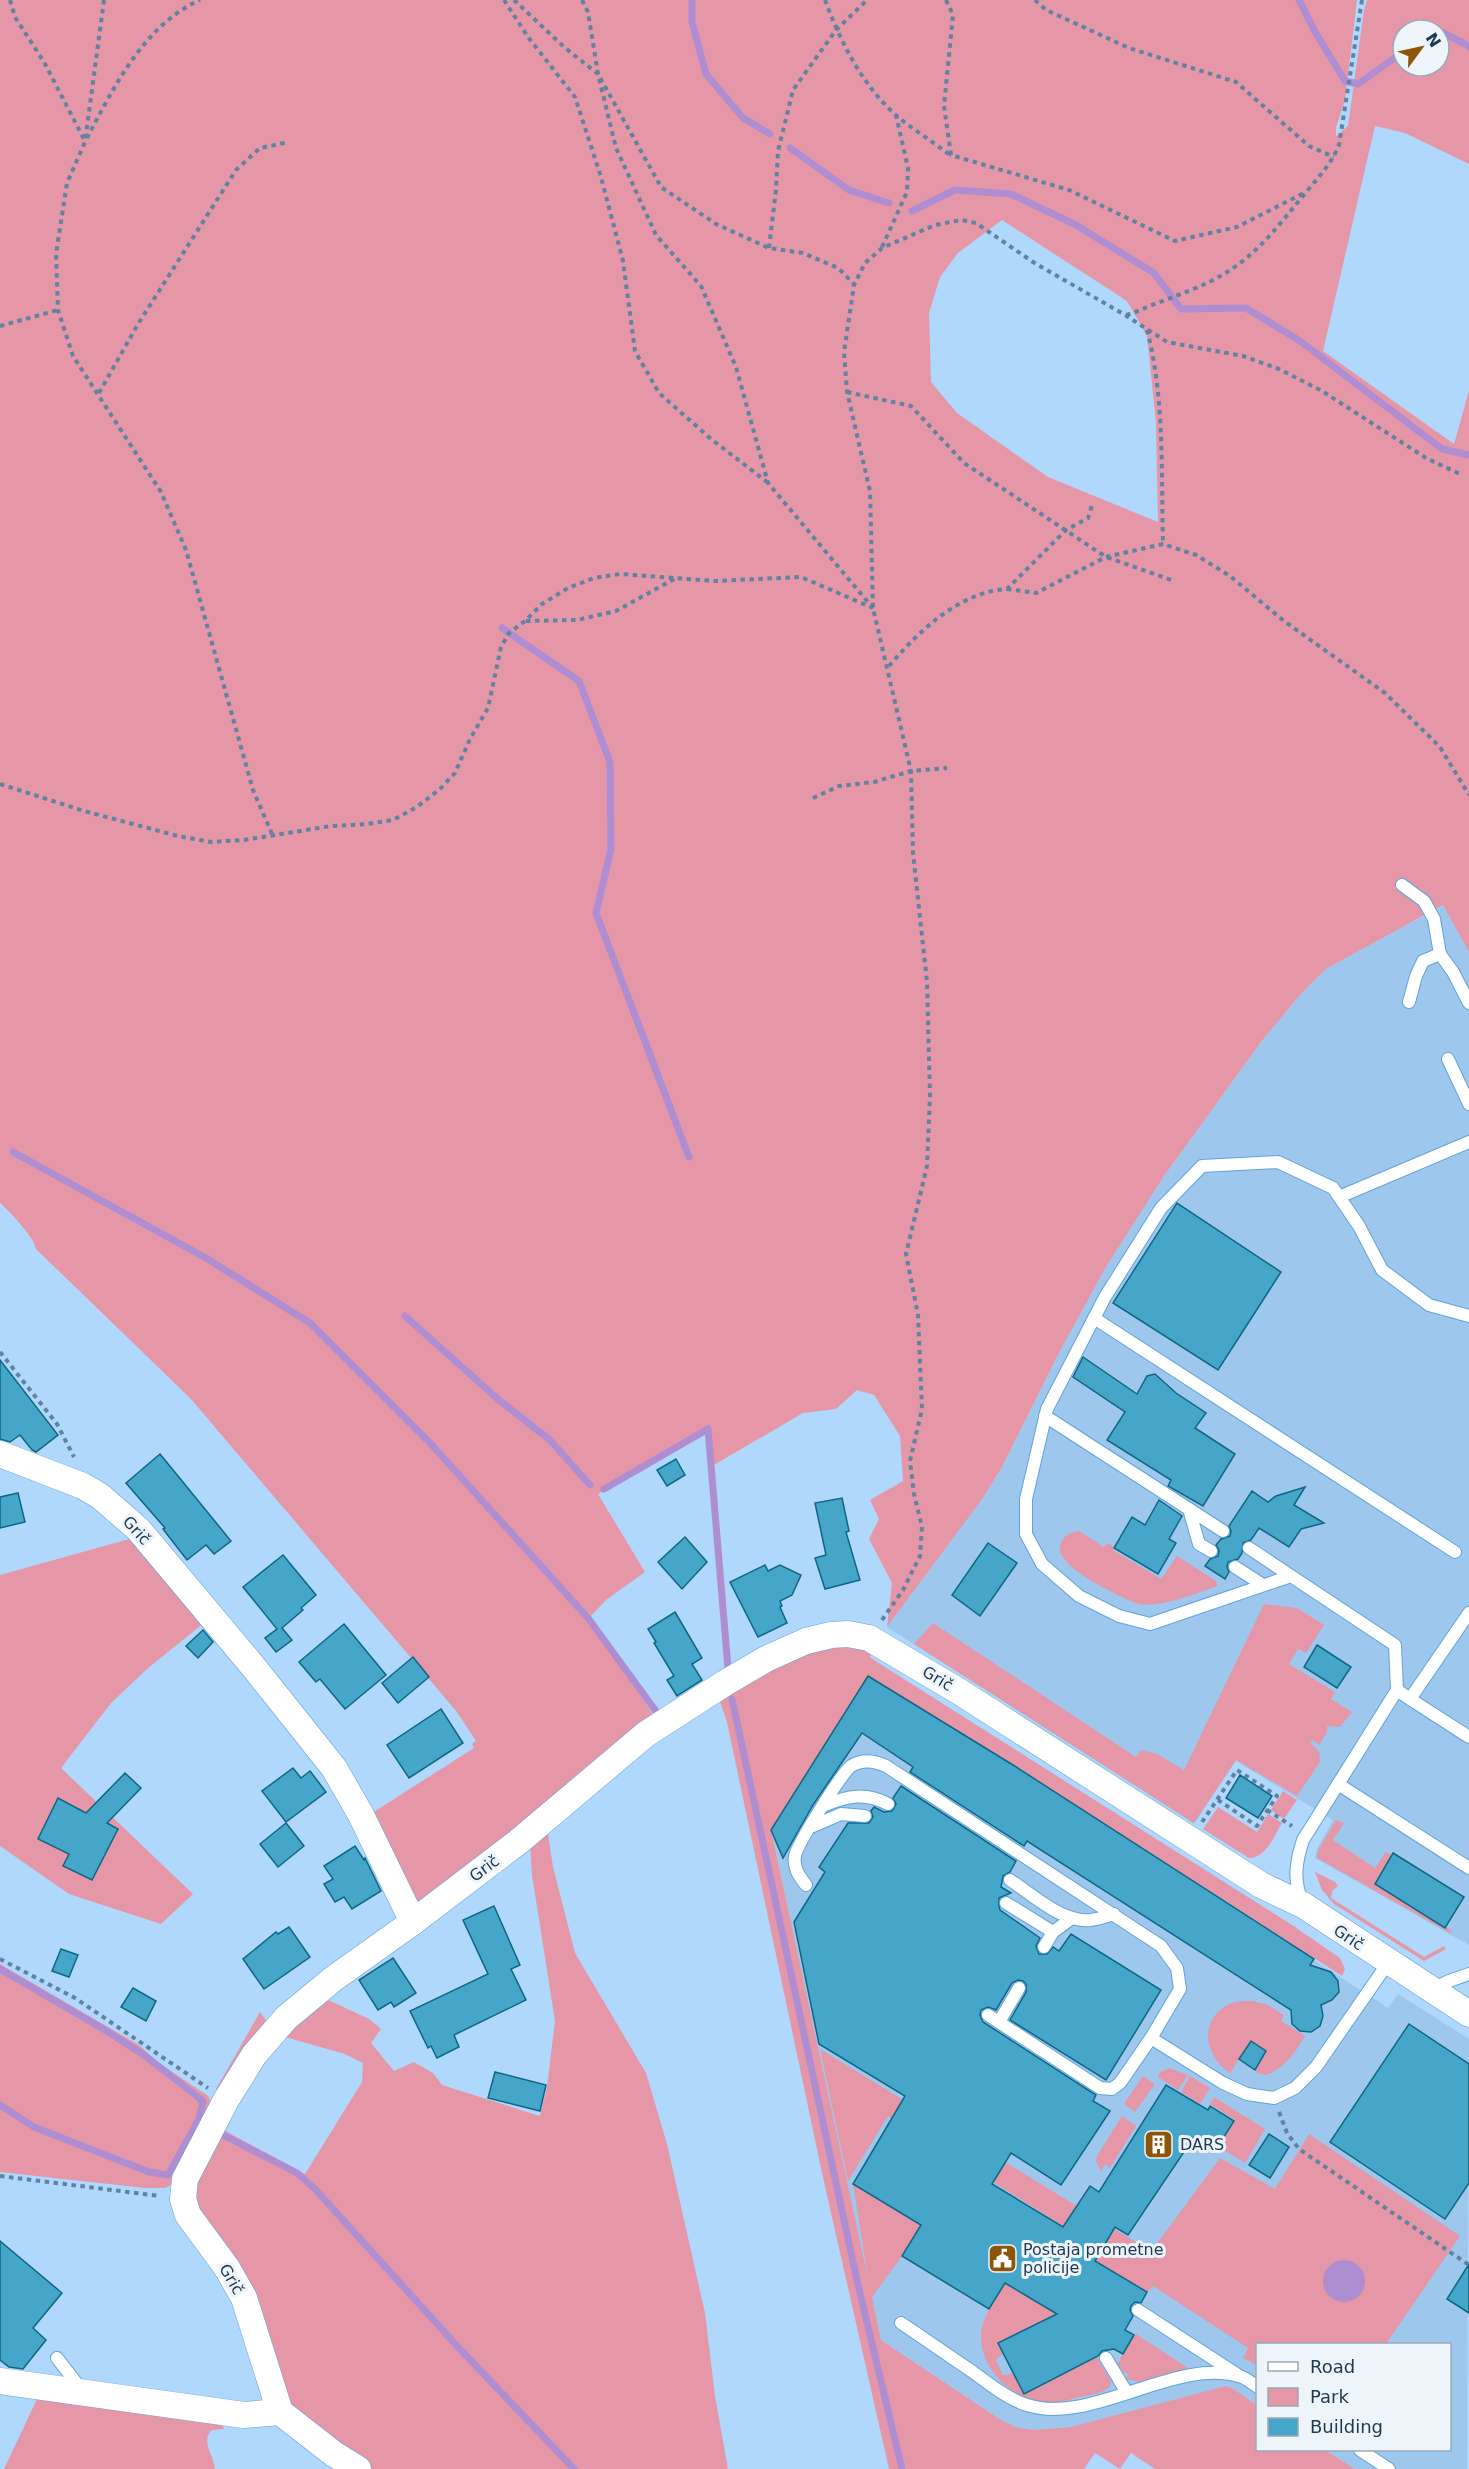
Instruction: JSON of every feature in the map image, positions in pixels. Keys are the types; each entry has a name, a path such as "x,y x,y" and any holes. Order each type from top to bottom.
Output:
{"street":[{"name":"Grič","path":"0,1454 83,1486 100,1496 138,1529 256,1670 334,1768 362,1815 413,1922"},
{"name":"Grič","path":"280,2412 244,2298 227,2268 188,2215 183,2199 185,2179 226,2100 254,2055 286,2018 333,1979 413,1922 518,1842 646,1734 766,1659 806,1641 848,1634 869,1638 960,1692 1261,1885 1303,1905 1469,2014"},
{"path":"0,2381 244,2415 280,2412 334,2454 358,2469"}],"lane":[{"path":"1402,885 1424,901 1434,919 1440,954 1453,972 1469,1003"},
{"path":"1409,1002 1423,961 1440,954"},
{"path":"1448,1059 1469,1104"},
{"path":"1339,1197 1469,1142"},
{"path":"1291,1576 1150,1624 1119,1616 1079,1596 1042,1564 1026,1534 1026,1499 1045,1416 1094,1318 1161,1208 1202,1166 1278,1162 1333,1188 1359,1226 1382,1270 1429,1305 1469,1316"},
{"path":"1094,1318 1455,1552"},
{"path":"1045,1416 1223,1531"},
{"path":"1189,1509 1199,1544 1211,1551"},
{"path":"1249,1548 1395,1645 1396,1690 1306,1835 1296,1867 1296,1887 1303,1905"},
{"path":"1235,1567 1263,1585"},
{"path":"1410,1699 1469,1613"},
{"path":"1396,1690 1469,1737"},
{"path":"806,1885 796,1871 795,1855 808,1831 844,1773 853,1765 875,1761 1161,1946 1177,1968 1180,1989 1151,2038 1120,2083 1112,2089 1100,2088 988,2015"},
{"path":"1338,1784 1469,1868"},
{"path":"825,1805 843,1798 866,1796 888,1804"},
{"path":"808,1831 820,1821 841,1814 865,1816"},
{"path":"1010,1880 1072,1918 1090,1920 1114,1914"},
{"path":"1006,1903 1053,1932"},
{"path":"1044,1947 1053,1932 1072,1918"},
{"path":"1151,2038 1223,2083 1247,2094 1274,2098 1295,2088 1316,2067 1388,1962"},
{"path":"1431,1990 1469,1974"},
{"path":"999,2022 1020,1988"},
{"path":"1138,2310 1256,2386"},
{"path":"902,2323 999,2390 1027,2405 1049,2409 1078,2405 1192,2375 1215,2374 1242,2377"},
{"path":"57,2358 84,2393"},
{"path":"1106,2358 1126,2393"},
{"path":"1362,2451 1389,2469"}],"path":[{"path":"10,0 15,17 44,62 85,142"},
{"path":"85,142 104,0"},
{"path":"200,0 163,22 139,52 109,98 85,142 67,183 56,254 58,310 73,356 161,492 186,550 253,790 272,834"},
{"path":"504,0 528,37 575,98 601,177 623,261 635,351 659,393 711,439 768,483 873,608"},
{"path":"514,0 564,47 598,74 661,187 716,224 769,248 803,253 837,268 854,285"},
{"path":"582,0 588,12 598,74 615,148 657,235 701,286 736,367 768,483"},
{"path":"825,0 836,30 860,73 896,116 951,155 1069,190 1175,241 1237,227 1306,192"},
{"path":"769,248 778,151 790,98 799,81 836,30 867,0"},
{"path":"946,0 953,15 944,106 951,155"},
{"path":"1035,0 1046,10 1129,48 1236,82 1309,146 1334,157"},
{"path":"1125,315 1141,311 1228,272 1268,238 1334,157 1339,145 1362,0"},
{"path":"882,248 908,192 908,168 896,116"},
{"path":"99,393 138,324 236,170 260,148 289,142"},
{"path":"869,1638 903,1590 920,1556 922,1527 914,1494 910,1461 922,1409 918,1315 906,1254 927,1166 930,1096 927,982 913,853 911,771 873,608 870,491 847,392 844,352 854,285 866,263 882,248 935,225 962,220 976,223 1033,262 1167,342 1186,347 1216,349 1279,369 1331,396 1426,458 1460,474"},
{"path":"0,326 58,310"},
{"path":"1147,330 1153,354 1160,429 1164,544"},
{"path":"847,392 911,406 964,463 1106,557 1174,580"},
{"path":"1007,589 1066,530 1088,518 1093,502"},
{"path":"888,667 906,646 961,601 989,590 1007,589 1036,593 1106,557 1164,544 1196,555 1230,576 1284,621 1385,693 1440,747 1469,795"},
{"path":"1,783 84,811 177,836 211,842 244,840 272,834 393,820 417,807 440,789 455,773 470,739 488,708 501,647 511,630 525,621 542,604 568,588 594,578 620,574 715,581 801,577 873,608"},
{"path":"525,621 578,620 616,611 677,577"},
{"path":"813,798 839,786 874,782 911,771 947,768"},
{"path":"0,1352 57,1424 77,1462 83,1486"},
{"path":"1238,1770 1277,1796 1268,1810 1257,1826 1218,1800 1238,1770"},
{"path":"1268,1810 1306,1835"},
{"path":"0,1959 75,1998 226,2100"},
{"path":"1274,2098 1287,2133 1299,2150 1469,2265"},
{"path":"0,2176 183,2199"}],"shaded area":[{"path":"1444,905 1469,952 1469,1945 1315,1858 1317,1849 1333,1820 1236,1761 1194,1824 887,1627 983,1498 1002,1467 1059,1353 1106,1267 1164,1176 1261,1042 1300,995 1326,969"},
{"path":"868,1676 1013,1765 1388,2008 1398,1994 1469,2039 1467,2469 1355,2469 1327,2451 1451,2451 1451,2343 1256,2343 1256,2404 1232,2388 1071,2427 1033,2430 1015,2427 998,2418 881,2340 771,1830"},
{"path":"1344,2260 1359,2266 1365,2281 1359,2296 1344,2302 1329,2296 1323,2281 1329,2266"}],"green space":[{"path":"0,0 1357,0 1345,100 1336,127 1336,136 1348,126 1367,0 1469,0 1469,164 1405,133 1375,126 1323,351 1454,444 1469,391 1469,952 1443,905 1326,969 1300,995 1261,1042 1164,1176 1106,1267 1059,1353 1002,1467 983,1498 887,1627 892,1583 869,1539 879,1519 870,1500 903,1481 900,1436 874,1395 857,1390 836,1409 803,1413 712,1466 705,1433 598,1494 645,1572 606,1600 588,1619 657,1720 428,1904 413,1902 369,1815 474,1748 472,1744 476,1741 457,1712 191,1399 36,1249 27,1232 0,1203","holes":["1002,220 1127,301 1147,336 1156,423 1158,522 1048,477 957,413 931,382 929,313 940,277 958,253"]},
{"path":"1079,1531 1104,1547 1108,1543 1114,1547 1113,1550 1161,1579 1177,1556 1216,1581 1217,1586 1163,1603 1132,1602 1086,1578 1065,1561 1060,1552 1061,1543 1068,1534"},
{"path":"133,1538 205,1622 147,1669 111,1703 61,1768 193,1894 161,1924 69,1894 0,1846 0,1575"},
{"path":"1264,1604 1297,1608 1324,1625 1306,1653 1298,1649 1289,1664 1335,1692 1331,1699 1352,1712 1340,1727 1327,1726 1327,1732 1319,1745 1313,1740 1310,1742 1319,1752 1320,1762 1297,1796 1236,1760 1194,1823 914,1644 933,1623 1136,1757 1141,1750 1157,1754 1184,1770"},
{"path":"839,1642 873,1651 870,1657 877,1662 1292,1925 1340,1958 1345,1969 1342,1976 1013,1765 868,1676 771,1830 868,2278 853,2184 921,2225 872,2297 881,2340 1015,2427 1033,2430 1071,2427 1226,2386 1256,2404 1256,2451 1327,2451 1355,2469 1155,2469 1131,2453 1120,2469 1095,2453 1084,2469 889,2469 822,2173 727,1722 718,1696 774,1661"},
{"path":"1283,1791 1297,1800 1284,1819 1271,1810"},
{"path":"1218,1807 1257,1832 1268,1814 1282,1823 1265,1850 1249,1858 1203,1829"},
{"path":"1336,1820 1344,1823 1333,1840 1375,1868 1386,1852 1392,1855 1374,1884 1452,1931 1450,1933 1317,1858 1318,1850"},
{"path":"547,1827 553,1867 575,1953 646,2073 667,2144 705,2313 715,2396 728,2469 368,2469 285,2402 195,2214 198,2166 222,2129 305,2174 362,2082 363,2063 345,2054 278,2035 324,1998 369,2019 381,2029 371,2043 394,2071 414,2062 433,2073 442,2085 540,2116 547,2087 555,2021 532,1875 530,1842"},
{"path":"1315,1872 1335,1882 1338,1886 1332,1891 1331,1898 1424,1957 1444,1946 1446,1949 1424,1961 1334,1904 1322,1890"},
{"path":"0,1964 139,2045 159,2063 208,2096 214,2109 175,2183 165,2188 145,2188 0,2172"},
{"path":"1252,2001 1266,2004 1284,2015 1281,2021 1305,2036 1289,2059 1278,2069 1266,2075 1257,2073 1255,2070 1266,2051 1251,2041 1230,2073 1215,2057 1208,2038 1212,2019 1219,2011 1232,2003"},
{"path":"260,2012 268,2023 224,2093 216,2089"},
{"path":"820,2049 1150,2253 1220,2158 1275,2189 1309,2134 1460,2236 1387,2343 1256,2343 1256,2364 1243,2358 1248,2348 1153,2286 1147,2292 1095,2261 1101,2250 888,2116 848,2181"},
{"path":"1169,2068 1188,2075 1178,2090 1158,2077 1160,2072"},
{"path":"1143,2076 1155,2084 1135,2112 1124,2104"},
{"path":"1190,2076 1210,2088 1200,2104 1181,2092"},
{"path":"1214,2097 1265,2129 1245,2163 1219,2147 1235,2120 1210,2104"},
{"path":"1122,2116 1136,2126 1110,2168 1105,2164 1101,2171 1096,2161 1097,2156"},
{"path":"1005,2283 1057,2314 999,2343 1003,2353 996,2360 1003,2375 1014,2374 1024,2394 1097,2357 1111,2381 1110,2387 1096,2394 1048,2403 1023,2396 1002,2382 987,2362 981,2337 986,2315"},
{"path":"1136,2334 1188,2368 1139,2382 1126,2379 1128,2375 1117,2363"},
{"path":"38,2397 217,2415 224,2429 212,2430 207,2439 215,2469 4,2469"}],"building":[{"path":"1177,1203 1281,1272 1218,1370 1113,1303"},
{"path":"1083,1357 1137,1394 1147,1376 1155,1374 1176,1393 1206,1413 1195,1428 1235,1454 1203,1506 1168,1486 1171,1480 1107,1440 1125,1412 1073,1377"},
{"path":"0,1360 58,1435 36,1452 20,1435 10,1442 0,1439"},
{"path":"160,1454 231,1541 214,1554 206,1545 187,1560 163,1529 165,1528 126,1483"},
{"path":"676,1459 685,1475 667,1486 657,1470"},
{"path":"1305,1487 1294,1505 1324,1523 1301,1529 1289,1547 1259,1528 1251,1540 1243,1543 1242,1553 1238,1559 1228,1562 1229,1572 1225,1579 1205,1566 1210,1559 1218,1556 1219,1550 1216,1545 1221,1539 1230,1536 1229,1526 1252,1491 1268,1502 1276,1496"},
{"path":"18,1493 25,1522 0,1528 0,1497"},
{"path":"842,1498 849,1531 846,1532 860,1580 825,1589 815,1558 826,1555 815,1503"},
{"path":"1159,1500 1182,1516 1169,1539 1176,1543 1158,1574 1114,1548 1132,1517 1145,1525"},
{"path":"685,1537 707,1562 682,1589 658,1562"},
{"path":"988,1543 1017,1563 980,1616 952,1595"},
{"path":"283,1555 316,1595 282,1628 292,1640 276,1652 265,1638 277,1629 243,1587"},
{"path":"765,1565 768,1571 780,1565 801,1575 792,1595 780,1601 782,1606 780,1607 787,1623 758,1637 730,1582"},
{"path":"675,1612 702,1658 692,1664 702,1680 677,1696 667,1680 674,1676 648,1629"},
{"path":"344,1624 386,1675 345,1709 320,1679 316,1682 299,1662"},
{"path":"203,1630 213,1642 198,1658 186,1646"},
{"path":"1317,1645 1351,1667 1337,1688 1304,1667"},
{"path":"413,1657 429,1677 398,1703 382,1683"},
{"path":"868,1676 1013,1765 1314,1959 1310,1965 1331,1972 1338,1981 1339,1992 1332,2000 1321,2005 1323,2016 1320,2026 1311,2032 1300,2031 1292,2024 1291,2010 1027,1841 1024,1846 910,1772 913,1767 862,1733 813,1805 783,1858 771,1830"},
{"path":"441,1709 463,1743 409,1778 387,1745"},
{"path":"293,1768 301,1778 310,1771 326,1792 286,1822 262,1791"},
{"path":"125,1773 141,1788 107,1823 118,1829 92,1880 63,1866 69,1854 38,1839 58,1798 86,1813"},
{"path":"1240,1775 1272,1796 1258,1818 1226,1798"},
{"path":"901,1786 1016,1861 1010,1872 1003,1876 1001,1887 1011,1893 999,1898 999,1906 1000,1910 1040,1938 1036,1946 1039,1954 1047,1954 1053,1947 1059,1951 1071,1934 1161,1990 1106,2080 1010,2020 1026,1992 1026,1984 1023,1981 1018,1980 1012,1983 996,2010 988,2007 981,2010 980,2015 983,2022 1096,2095 1093,2101 1110,2111 1061,2185 1011,2153 992,2184 1063,2227 1090,2186 1099,2192 1166,2085 1208,2110 1210,2106 1234,2121 1215,2151 1194,2137 1128,2235 1115,2227 1095,2261 1147,2292 1141,2303 1135,2302 1131,2306 1133,2316 1125,2330 1134,2335 1123,2354 1114,2349 1102,2351 1098,2356 1024,2394 998,2343 1057,2314 1005,2283 989,2309 902,2256 921,2225 853,2184 905,2096 819,2044 794,1922 825,1872 819,1867 848,1823 869,1823 873,1817 871,1811 874,1807 884,1812 892,1811 896,1804 893,1798"},
{"path":"286,1823 304,1846 278,1867 260,1844"},
{"path":"355,1846 364,1860 365,1858 381,1891 352,1909 344,1897 335,1902 324,1884 333,1879 324,1866"},
{"path":"1393,1853 1464,1897 1445,1928 1375,1884"},
{"path":"494,1906 520,1965 511,1969 526,2000 454,2035 459,2047 437,2058 431,2046 428,2048 410,2011 488,1974 463,1920"},
{"path":"289,1927 310,1957 264,1989 243,1959 276,1932 278,1934"},
{"path":"61,1949 78,1955 69,1977 52,1971"},
{"path":"393,1958 416,1993 394,2007 391,2002 378,2010 359,1980"},
{"path":"133,1988 156,2001 146,2021 121,2007"},
{"path":"1409,2024 1469,2064 1469,2183 1445,2219 1330,2142"},
{"path":"1251,2041 1266,2051 1255,2070 1239,2059"},
{"path":"495,2072 546,2085 540,2111 488,2098"},
{"path":"1269,2134 1289,2147 1270,2178 1249,2165"},
{"path":"0,2241 62,2293 33,2328 46,2340 23,2369 9,2367 0,2360"},
{"path":"1469,2264 1469,2313 1447,2299"}],"waterway":[{"path":"692,0 692,22 706,74 743,118 770,134"},
{"path":"1299,0 1345,81 1358,84 1391,61"},
{"path":"1451,37 1469,46"},
{"path":"790,148 849,190 889,203"},
{"path":"912,211 955,190 1011,194 1076,225 1154,273 1181,309 1246,308 1300,341 1442,449 1469,455"},
{"path":"502,628 579,681 610,762 611,849 596,913 689,1157"},
{"path":"13,1152 206,1258 310,1323 431,1444 588,1618 658,1714"},
{"path":"405,1316 499,1400 550,1440 590,1485"},
{"path":"604,1489 708,1429 728,1668"},
{"path":"732,1699 858,2285 902,2469"},
{"path":"0,1969 144,2055 203,2101 199,2119"},
{"path":"0,2105 34,2127 149,2172 168,2175 199,2119 201,2121"},
{"path":"223,2135 297,2173 315,2189 458,2347 574,2469"}],"place":[{"name":"DARS","path":"1159,2144"},
{"name":"Postaja prometne policije","path":"1002,2258"}]}
